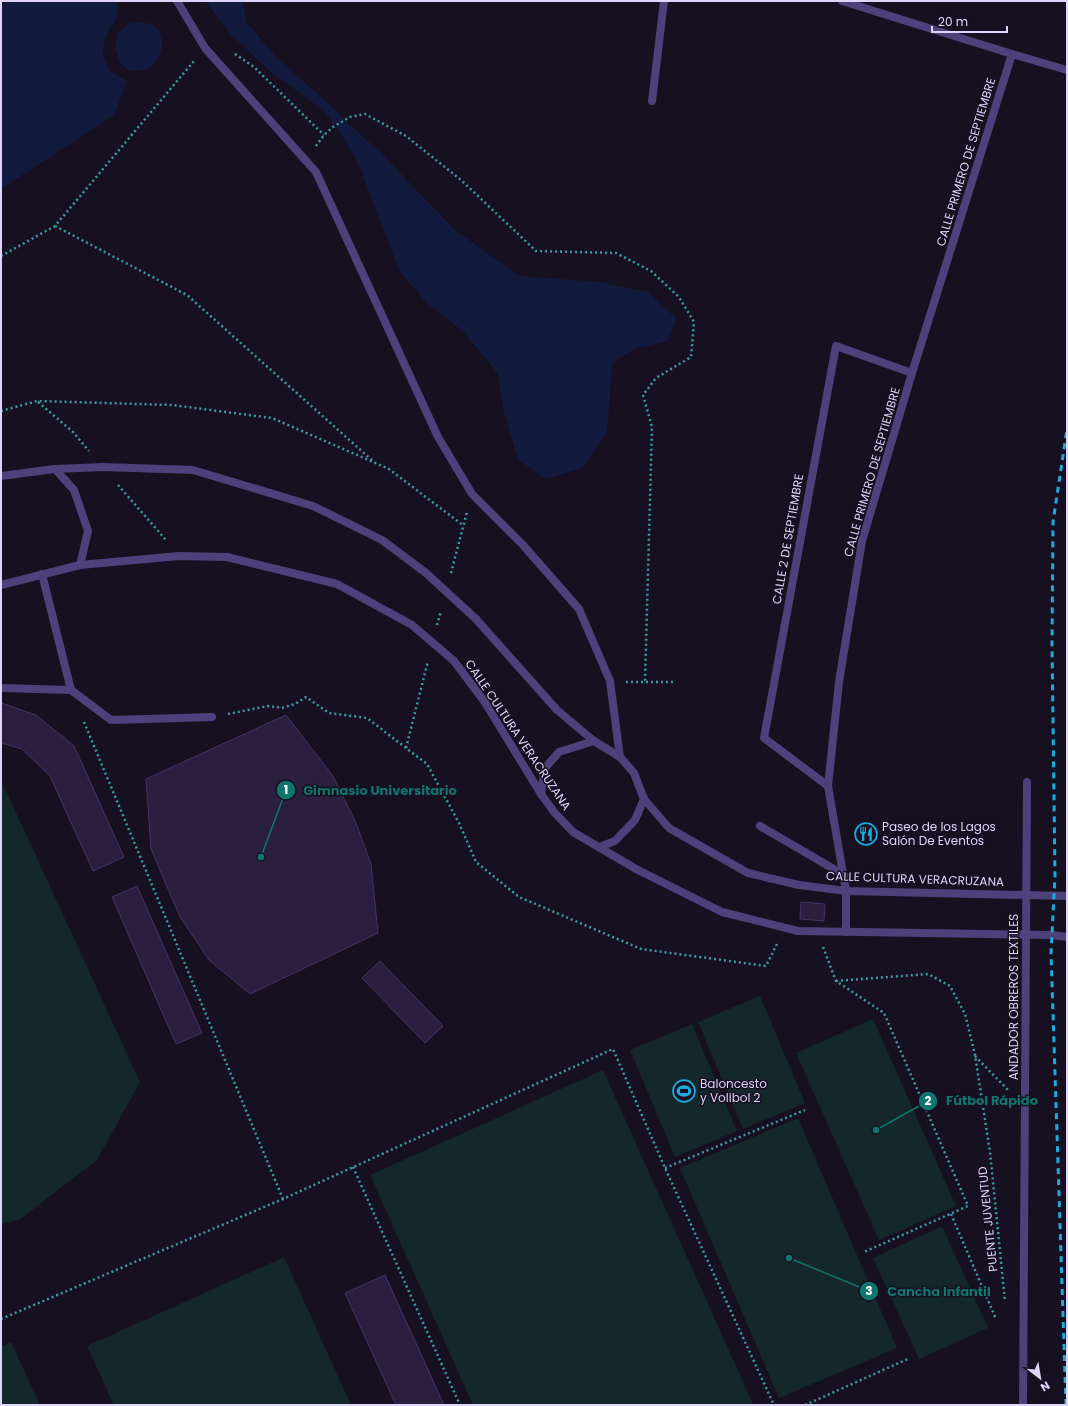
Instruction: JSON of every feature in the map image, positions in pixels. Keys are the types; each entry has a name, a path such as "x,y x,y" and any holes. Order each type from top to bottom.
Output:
{"street":[{"path":"177,1 206,48 316,172 438,437 472,494 523,545 580,609 610,681 620,757"},
{"path":"652,100 664,1"},
{"path":"842,1 1067,70"},
{"name":"CALLE PRIMERO DE SEPTIEMBRE","path":"846,932 846,890 828,786 839,682 862,541 912,373 1012,54"},
{"name":"CALLE 2 DE SEPTIEMBRE","path":"828,786 764,738 836,346 912,373"},
{"name":"CALLE CULTURA VERACRUZANA","path":"1,476 55,469 103,467 192,470 313,506 382,540 426,573 476,619 557,710 594,741 620,757 634,773 644,798 669,828 748,873 799,884 846,890 1067,896"},
{"path":"55,469 74,490 88,531 80,565"},
{"name":"CALLE CULTURA VERACRUZANA","path":"1,585 80,565 179,556 227,556 337,584 412,626 454,661 484,701 541,794 554,812 573,832 636,869 722,912 798,931 1067,937"},
{"path":"42,574 71,690"},
{"path":"1,688 71,690 111,720 212,717"},
{"path":"541,794 545,768 559,752 594,741"},
{"name":"ANDADOR OBREROS TEXTILES","path":"1023,1405 1027,782"},
{"path":"599,847 615,841 635,820 644,798"},
{"path":"760,826 844,875"}],"path":[{"path":"1,256 55,226 206,48 218,43 254,67 324,135"},
{"path":"309,164 317,143 324,135 350,117 365,114 406,136 461,180 536,251 616,253 651,271 679,297 694,322 692,357 656,378 643,394 652,427 645,682"},
{"path":"55,226 187,295 376,464"},
{"path":"1,411 37,401 172,405 272,418 389,469 464,526"},
{"path":"37,401 72,432 179,556"},
{"path":"450,578 472,494"},
{"path":"436,630 442,607"},
{"path":"406,748 428,659"},
{"path":"610,681 675,682"},
{"path":"212,717 268,706 282,708 295,704 306,697 329,713 368,718 427,764 459,823 476,862 519,898 641,949 766,966 785,928"},
{"path":"83,719 283,1199"},
{"path":"818,932 836,981 884,1013 968,1206 864,1252"},
{"name":"PUENTE JUVENTUD","path":"836,981 928,974 950,986 965,1014 975,1055 990,1152 1006,1307"},
{"path":"1,1319 283,1199 613,1049 774,1405"},
{"path":"975,1055 1025,1107"},
{"path":"666,1168 805,1110"},
{"path":"353,1167 460,1405"},
{"path":"951,1214 996,1319"},
{"path":"805,1405 910,1358"}],"green space":[{"path":"1,780 140,1082 97,1160 19,1220 1,1224"},
{"path":"760,996 805,1103 743,1129 698,1022"},
{"path":"873,1019 956,1206 879,1240 796,1053"},
{"name":"Baloncesto y Volibol 2","path":"692,1024 737,1131 675,1157 630,1050"},
{"path":"603,1070 753,1404 473,1405 370,1175"},
{"path":"798,1118 897,1348 779,1398 680,1168"},
{"path":"942,1226 988,1328 919,1359 873,1258"},
{"path":"284,1257 351,1405 114,1405 87,1346"},
{"path":"11,1342 40,1405 1,1405 1,1346"}],"water":[{"path":"9,1 117,1 117,17 104,39 103,56 110,71 127,81 114,115 1,189 1,5"},
{"path":"205,1 243,1 246,22 278,59 380,152 455,230 519,276 600,282 648,292 676,318 668,341 634,349 612,363 607,433 582,468 546,479 518,460 504,412 498,374 464,332 427,304 399,270 358,163 339,131 323,110 271,72 230,34"},
{"path":"140,22 152,24 158,30 161,35 162,48 160,55 152,66 144,70 130,71 119,62 115,47 118,33 128,24"}],"building":[{"path":"1,703 36,715 74,746 124,857 93,871 50,776 22,749 1,743"},
{"path":"286,715 333,776 356,823 371,864 378,933 250,994 209,960 180,917 151,849 146,779"},
{"path":"137,886 202,1033 176,1044 112,897"},
{"path":"801,902 825,904 824,921 800,919"},
{"path":"380,961 443,1026 425,1043 362,978"},
{"path":"385,1275 444,1405 396,1405 345,1293"}],"railway":[{"path":"1066,1405 1051,953 1055,876 1052,643 1053,522 1067,429"}],"place":[{"name":"Paseo de los Lagos Salón De Eventos","path":"866,834"},
{"name":"Gimnasio Universitario","path":"261,857"},
{"name":"Baloncesto y Volibol 2","path":"684,1091"},
{"name":"Fútbol Rápido","path":"876,1130"},
{"name":"Cancha Infantil","path":"789,1258"}]}
